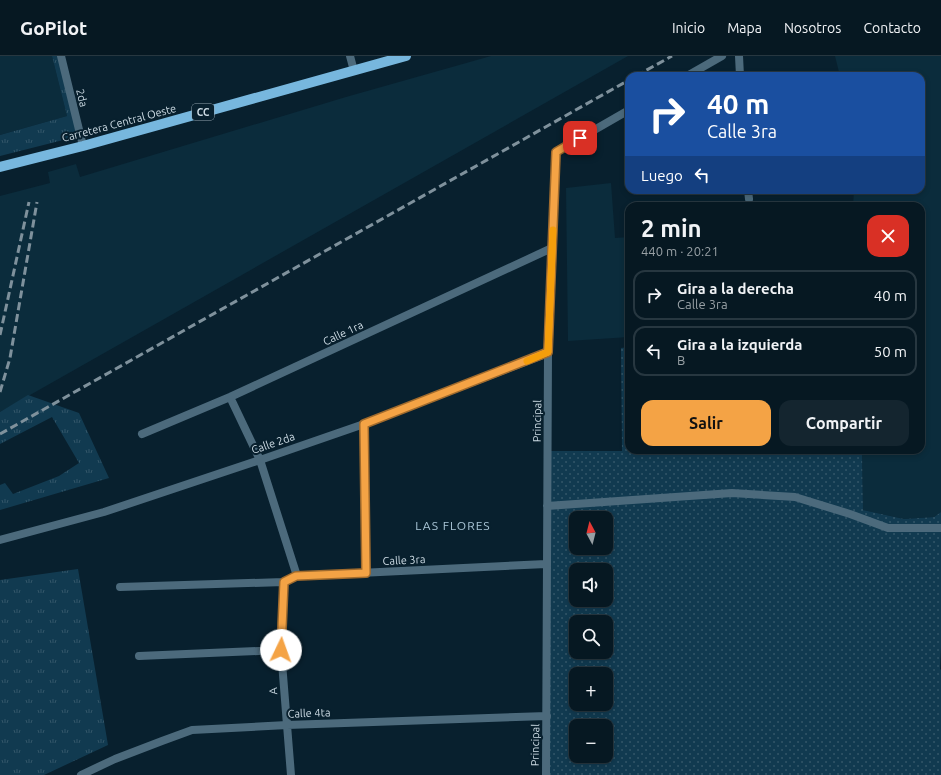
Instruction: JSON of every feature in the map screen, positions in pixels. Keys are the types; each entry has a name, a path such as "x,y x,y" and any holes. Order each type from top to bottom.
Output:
{"main road":[{"name":"Carretera Central Oeste","path":"0,167 82,146 406,56"}],"street":[{"name":"2da","path":"61,56 82,146"},
{"path":"350,56 354,71"},
{"path":"694,72 722,56"},
{"path":"739,56 740,72"},
{"name":"Principal","path":"546,775 546,506 548,352 556,152 625,112"},
{"path":"748,194 749,199"},
{"name":"Calle 1ra","path":"142,434 230,397 552,248"},
{"name":"Calle 2da","path":"0,540 104,512 260,460 364,424 548,352"},
{"path":"230,397 260,460 296,576"},
{"path":"364,424 366,573"},
{"path":"546,506 732,493 795,497 850,514 888,528 941,528"},
{"name":"Calle 3ra","path":"120,587 284,582 296,576 546,564"},
{"name":"A","path":"284,582 281,650 291,775"},
{"path":"139,656 281,650"},
{"name":"Calle 4ta","path":"81,775 121,757 192,730 287,725 546,716"}],"shaded area":[{"path":"0,56 52,56 67,116 0,135"},
{"path":"491,56 628,56 0,412 0,196 50,183 48,172 76,164 80,177 346,97"},
{"path":"835,56 941,56 941,512 934,517 904,519 863,510 862,454 925,454 925,202 853,202 854,194 925,194 925,72 839,72"},
{"path":"611,183 615,238 625,237 625,337 568,341 566,188"}],"green space":[{"path":"52,56 63,56 83,135 0,156 0,135 67,116"},
{"path":"621,348 625,348 625,454 862,454 863,510 904,519 934,517 941,512 941,775 548,775 549,451 622,451"},
{"path":"28,395 79,413 109,478 0,510 0,485 5,483 13,494 59,476 79,463 52,417 0,444 0,412"},
{"path":"78,569 108,745 44,775 0,775 0,580"}],"railway":[{"path":"643,72 672,56"},
{"path":"0,434 625,82"},
{"path":"0,335 29,202"},
{"path":"0,392 10,358 37,202"}],"slow traffic":[{"path":"527,361 548,352 553,230"}],"district":[{"name":"LAS FLORES","path":"453,526"}],"route":[{"path":"281,650 284,582 296,576 366,573 364,424 548,352 556,152 580,138"}]}
